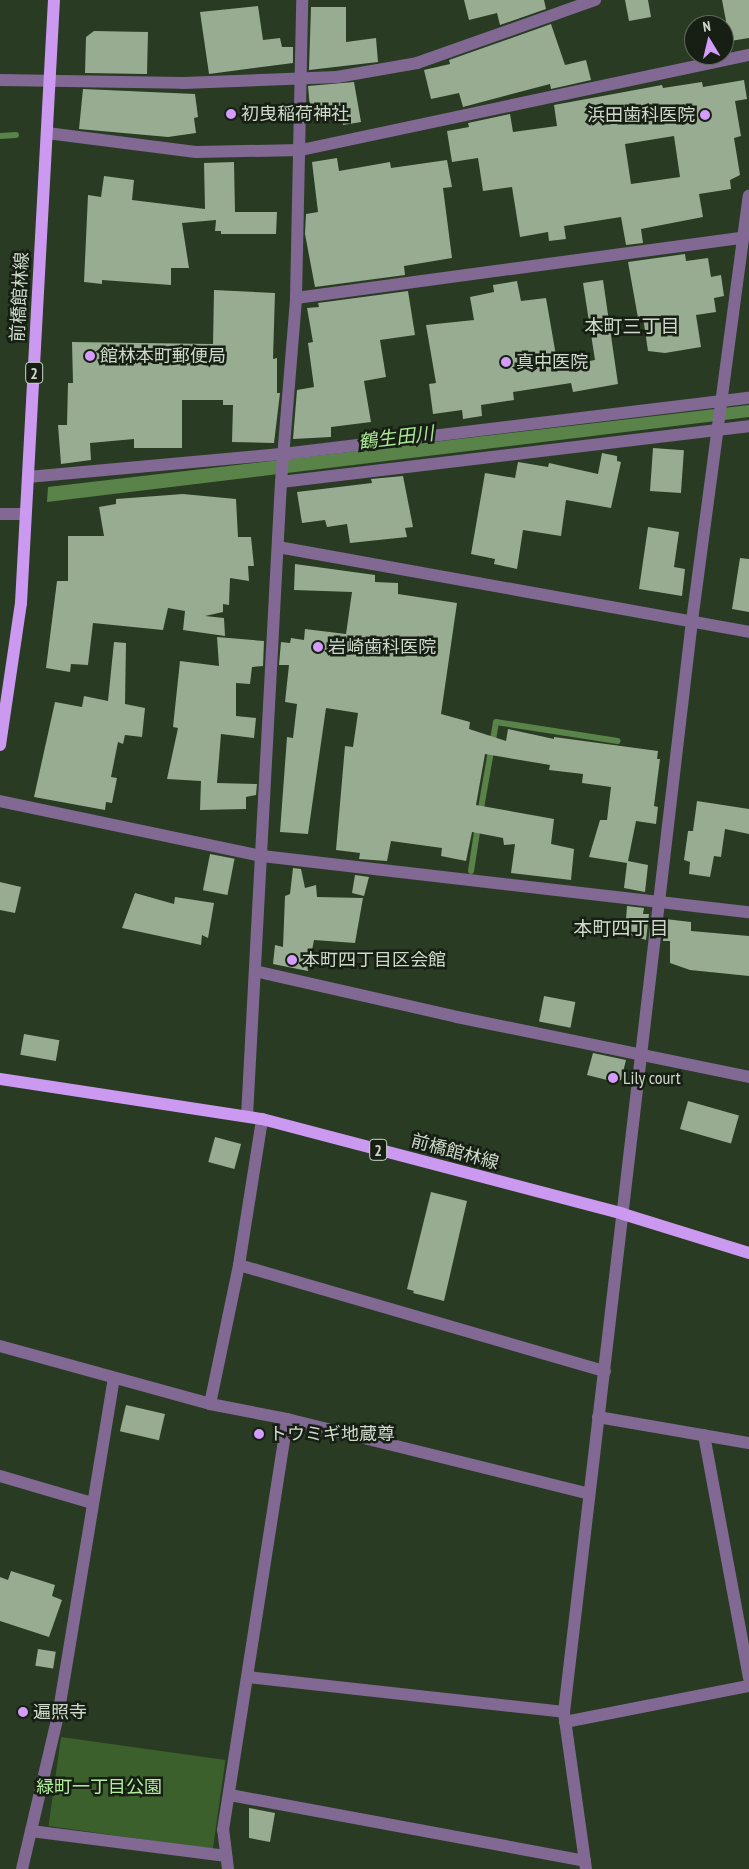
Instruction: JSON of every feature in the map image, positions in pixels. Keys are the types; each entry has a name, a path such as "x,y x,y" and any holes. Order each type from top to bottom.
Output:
{"main road":[{"name":"前橋館林線","path":"0,745 20,612 54,0"},
{"name":"前橋館林線","path":"0,1079 262,1119 622,1214 749,1253"}],"street":[{"path":"247,1116 281,480 296,298 301,150 302,0"},
{"path":"0,80 50,78 183,83 337,77 417,63 594,0"},
{"path":"47,133 196,152 301,150 749,55"},
{"path":"230,1796 585,1865 565,1717 589,1494 692,621 724,403 742,238 749,196"},
{"path":"296,298 742,238"},
{"path":"28,477 283,456 724,403 749,398"},
{"path":"281,480 749,426"},
{"path":"0,514 24,514"},
{"path":"278,547 749,632"},
{"path":"0,801 262,856 749,912"},
{"path":"255,971 457,1017 642,1053 749,1077"},
{"path":"210,1404 239,1264 262,1119"},
{"path":"239,1264 605,1370"},
{"path":"0,1346 210,1404 287,1418 589,1494"},
{"path":"22,1869 58,1716 114,1379"},
{"path":"598,1417 749,1443"},
{"path":"228,1869 224,1830 287,1418"},
{"path":"704,1435 749,1678"},
{"path":"0,1476 92,1503"},
{"path":"248,1677 565,1717 749,1686"},
{"path":"31,1831 226,1856"}],"green space":[{"name":"緑町一丁目公園","path":"61,1737 225,1760 213,1849 48,1826"}],"shaded area":[{"path":"749,405 749,417 47,502 48,487"}],"building":[{"path":"464,0 544,0 546,9 500,25 497,13 469,20"},
{"path":"625,0 648,0 651,17 629,21"},
{"path":"722,0 749,0 749,38 734,40 734,15 725,15"},
{"path":"258,6 263,40 280,38 282,47 293,47 293,63 209,74 200,12"},
{"path":"311,7 346,7 346,42 376,38 378,62 309,70"},
{"path":"551,24 565,65 586,60 591,80 551,89 550,84 463,107 459,93 431,99 424,70 450,64 449,60"},
{"path":"94,31 148,32 147,74 85,73 86,37"},
{"path":"744,80 747,99 735,101 741,136 734,138 740,175 730,180 731,189 699,194 703,217 641,229 643,243 626,245 621,217 564,226 566,239 549,241 548,232 520,237 512,187 483,191 478,158 452,162 447,131 469,127 468,123 510,114 513,132 557,126 554,105 662,85 663,88 702,82 703,87","holes":["674,136 680,177 631,184 625,144"]},
{"path":"354,82 361,122 343,125 341,115 311,119 308,86"},
{"path":"83,89 195,94 198,117 194,118 196,133 168,137 79,129"},
{"path":"337,158 339,171 390,162 391,168 447,160 452,187 443,188 452,258 404,266 405,275 315,287 305,234 306,214 318,212 312,162"},
{"path":"234,162 235,212 277,212 276,234 221,234 221,231 215,231 216,220 182,223 189,268 171,268 171,285 102,280 102,284 84,282 88,195 101,197 104,176 134,180 132,200 205,209 204,163"},
{"path":"685,254 686,261 708,258 711,277 721,275 724,296 714,298 716,312 696,315 701,347 665,353 648,351 643,317 638,318 628,262"},
{"path":"603,280 618,384 573,392 571,383 513,392 514,400 481,405 482,416 463,419 462,410 433,414 429,384 436,383 426,325 474,320 470,297 494,292 493,285 517,281 521,301 546,298 558,367 595,360 583,283"},
{"path":"214,290 275,293 273,359 277,358 277,393 280,393 274,443 232,442 233,405 223,405 223,400 182,400 182,448 134,448 134,439 90,443 91,460 61,464 58,425 67,425 68,383 73,383 72,342 213,344"},
{"path":"408,291 415,335 380,340 386,377 364,381 371,422 331,427 331,437 293,439 297,390 314,387 308,343 313,342 307,308 319,307 318,303"},
{"path":"653,448 684,450 681,493 650,491"},
{"path":"602,453 617,456 617,461 621,462 611,508 566,500 561,536 523,530 517,569 494,564 495,559 471,554 485,473 515,478 518,462 548,467 549,463 598,474"},
{"path":"403,476 413,527 405,528 407,537 350,543 347,524 327,527 325,520 302,523 297,492 372,483 371,479"},
{"path":"183,494 236,499 238,537 251,537 254,566 248,566 249,581 230,578 229,605 223,604 223,612 205,616 224,618 225,636 183,630 185,611 168,608 163,630 93,623 88,665 71,664 70,672 46,668 57,581 68,581 68,536 104,536 99,507 116,504 116,499"},
{"path":"648,527 679,532 674,567 685,569 682,596 639,589"},
{"path":"740,558 749,559 749,612 732,609"},
{"path":"295,564 375,575 375,582 398,583 398,594 457,603 441,714 470,722 469,729 506,741 508,729 554,739 554,737 658,751 657,759 660,759 654,806 658,807 656,824 636,821 628,861 648,865 645,892 624,888 627,863 589,857 600,820 607,820 611,787 582,783 583,774 549,770 550,765 485,754 476,805 554,819 551,844 574,849 571,880 511,873 515,844 504,845 503,838 472,832 466,861 441,856 442,848 391,841 387,861 359,859 360,853 336,850 345,746 353,747 358,713 326,708 308,834 280,832 287,737 293,738 297,704 285,702 289,665 279,665 281,642 290,643 291,638 304,640 305,629 346,634 352,592 294,590"},
{"path":"217,637 264,641 263,666 252,667 250,684 236,683 236,716 256,718 254,738 221,734 217,783 257,784 256,795 246,797 246,809 200,810 201,781 167,779 178,728 173,727 180,661 219,666"},
{"path":"114,642 126,643 125,704 145,708 142,737 125,735 123,744 118,742 111,777 117,778 112,803 106,802 105,810 34,797 55,702 82,707 84,696 108,701"},
{"path":"697,801 749,809 749,834 725,829 721,857 714,856 710,877 689,874 690,862 684,860 688,831 693,831"},
{"path":"210,854 235,859 227,895 203,890"},
{"path":"293,868 301,869 305,888 316,885 317,897 363,898 355,943 314,940 308,971 273,964 275,945 283,947 285,896 290,894"},
{"path":"355,875 369,877 364,896 352,893"},
{"path":"0,882 21,887 15,913 0,910"},
{"path":"135,893 174,904 175,897 214,903 208,938 202,935 201,945 122,928"},
{"path":"627,906 644,908 643,914 649,914 646,940 625,933"},
{"path":"665,919 691,922 691,931 749,936 749,976 690,970 670,963 670,941 663,941"},
{"path":"544,996 575,1002 570,1028 539,1022"},
{"path":"24,1034 59,1040 56,1061 20,1055"},
{"name":"Lily court","path":"593,1053 626,1060 621,1080 615,1082 587,1075"},
{"path":"688,1101 739,1116 731,1143 680,1129"},
{"path":"215,1137 241,1144 234,1169 208,1162"},
{"path":"431,1192 467,1201 444,1301 413,1293 414,1291 407,1289"},
{"path":"126,1405 165,1414 159,1440 120,1431"},
{"path":"11,1571 55,1585 52,1596 62,1600 49,1637 0,1621 0,1577 8,1580"},
{"path":"38,1649 56,1652 53,1669 35,1666"},
{"path":"249,1808 275,1813 270,1842 249,1838"}],"waterway":[{"path":"0,136 16,135"},
{"path":"480,814 496,722 618,741"},
{"path":"471,871 478,826"}],"place":[{"name":"初曳稲荷神社","path":"231,114"},
{"name":"浜田歯科医院","path":"705,115"},
{"name":"館林本町郵便局","path":"90,356"},
{"name":"真中医院","path":"506,362"},
{"name":"岩崎歯科医院","path":"318,647"},
{"name":"本町四丁目区会館","path":"292,960"},
{"name":"Lily court","path":"613,1078"},
{"name":"トウミギ地蔵尊","path":"259,1434"},
{"name":"遍照寺","path":"23,1712"}],"district":[{"name":"本町三丁目","path":"632,327"},
{"name":"本町四丁目","path":"621,929"}],"water label":[{"name":"鶴生田川","path":"396,438"}]}
